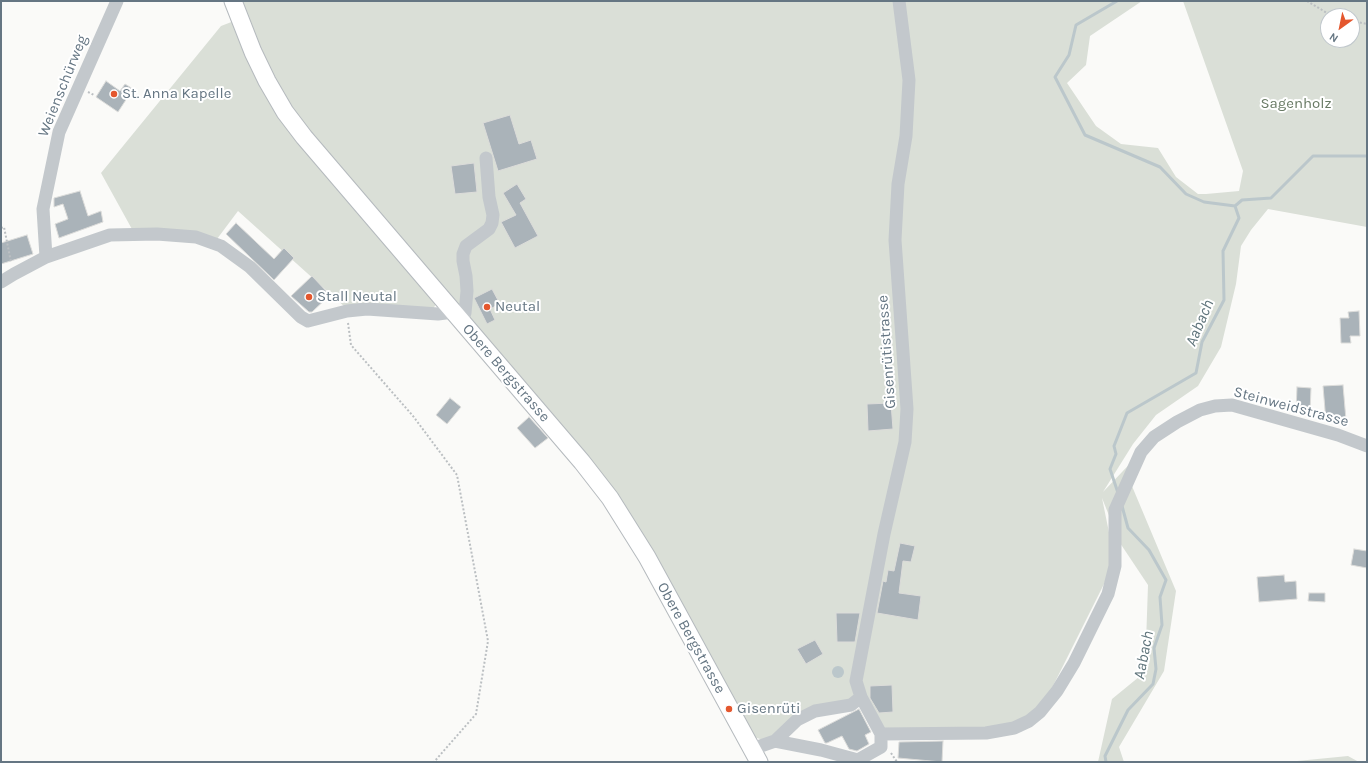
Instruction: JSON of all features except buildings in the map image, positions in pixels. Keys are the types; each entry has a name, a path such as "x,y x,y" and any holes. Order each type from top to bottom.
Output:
{"main road":[{"name":"Obere Bergstrasse","path":"233,1 253,52 267,81 286,112 304,137 582,462 610,498 646,557 755,756"}],"street":[{"name":"Weienschürweg","path":"46,258 43,209 58,132 117,1"},
{"name":"Gisenrütistrasse","path":"861,697 856,681 884,534 905,442 907,409 895,240 898,184 906,136 909,80 899,1"},
{"path":"1,282 46,258 110,235 157,234 196,237 221,246 250,267 300,317 308,321 347,311 367,309 457,316 465,313 468,291 463,261 463,254 466,246 489,229 492,223 493,215 489,197 486,158"},
{"name":"Steinweidstrasse","path":"881,734 986,733 1014,728 1028,721 1040,712 1057,691 1074,663 1108,594 1115,566 1114,510 1141,452 1154,437 1177,422 1200,410 1215,406 1232,405 1338,434 1367,446"},
{"path":"755,756 775,741 797,720 815,710 851,705 861,697 881,734 881,747 858,760 821,750 775,741"}],"path":[{"path":"1307,1 1320,9"},
{"path":"1,228 4,227 14,274"},
{"path":"347,311 351,346 413,416 457,475 488,641 476,714 434,762"}],"green space":[{"name":"Sagenholz","path":"239,1 1142,1 1090,36 1086,65 1067,83 1096,126 1121,144 1158,148 1176,177 1198,194 1206,194 1239,191 1243,171 1183,1 1367,1 1367,227 1268,209 1251,230 1241,246 1236,284 1221,347 1198,386 1156,415 1133,444 1103,492 1141,452 1129,479 1176,591 1164,671 1119,747 1124,762 1098,762 1112,699 1145,672 1148,585 1120,543 1102,498 1115,562 1040,712 1014,728 881,734 861,697 797,720 775,741 763,740 751,736 647,557 287,105"},
{"path":"234,21 254,71 436,304 433,309 346,308 238,211 217,239 133,231 101,173 221,26"},
{"path":"1348,756 1359,762 1287,762"}],"shaded area":[{"path":"836,666 840,666 844,672 840,678 836,678 832,674 832,670"}],"waterway":[{"name":"Aabach","path":"1117,1 1076,25 1069,55 1055,77 1085,135 1160,167 1186,194 1204,202 1235,206"},
{"path":"1235,206 1242,200 1271,198 1313,156 1367,156"},
{"name":"Aabach","path":"1118,493 1110,469 1116,454 1114,446 1127,413 1196,373 1202,342 1224,300 1223,251 1239,218 1235,206"},
{"name":"Aabach","path":"1106,762 1105,756 1128,710 1153,684 1156,669 1154,648 1162,625 1160,597 1166,580 1149,550 1128,528 1122,506"}],"place":[{"name":"St. Anna Kapelle","path":"114,94"},
{"name":"Stall Neutal","path":"309,297"},
{"name":"Neutal","path":"487,307"},
{"name":"Gisenrüti","path":"729,709"}]}
